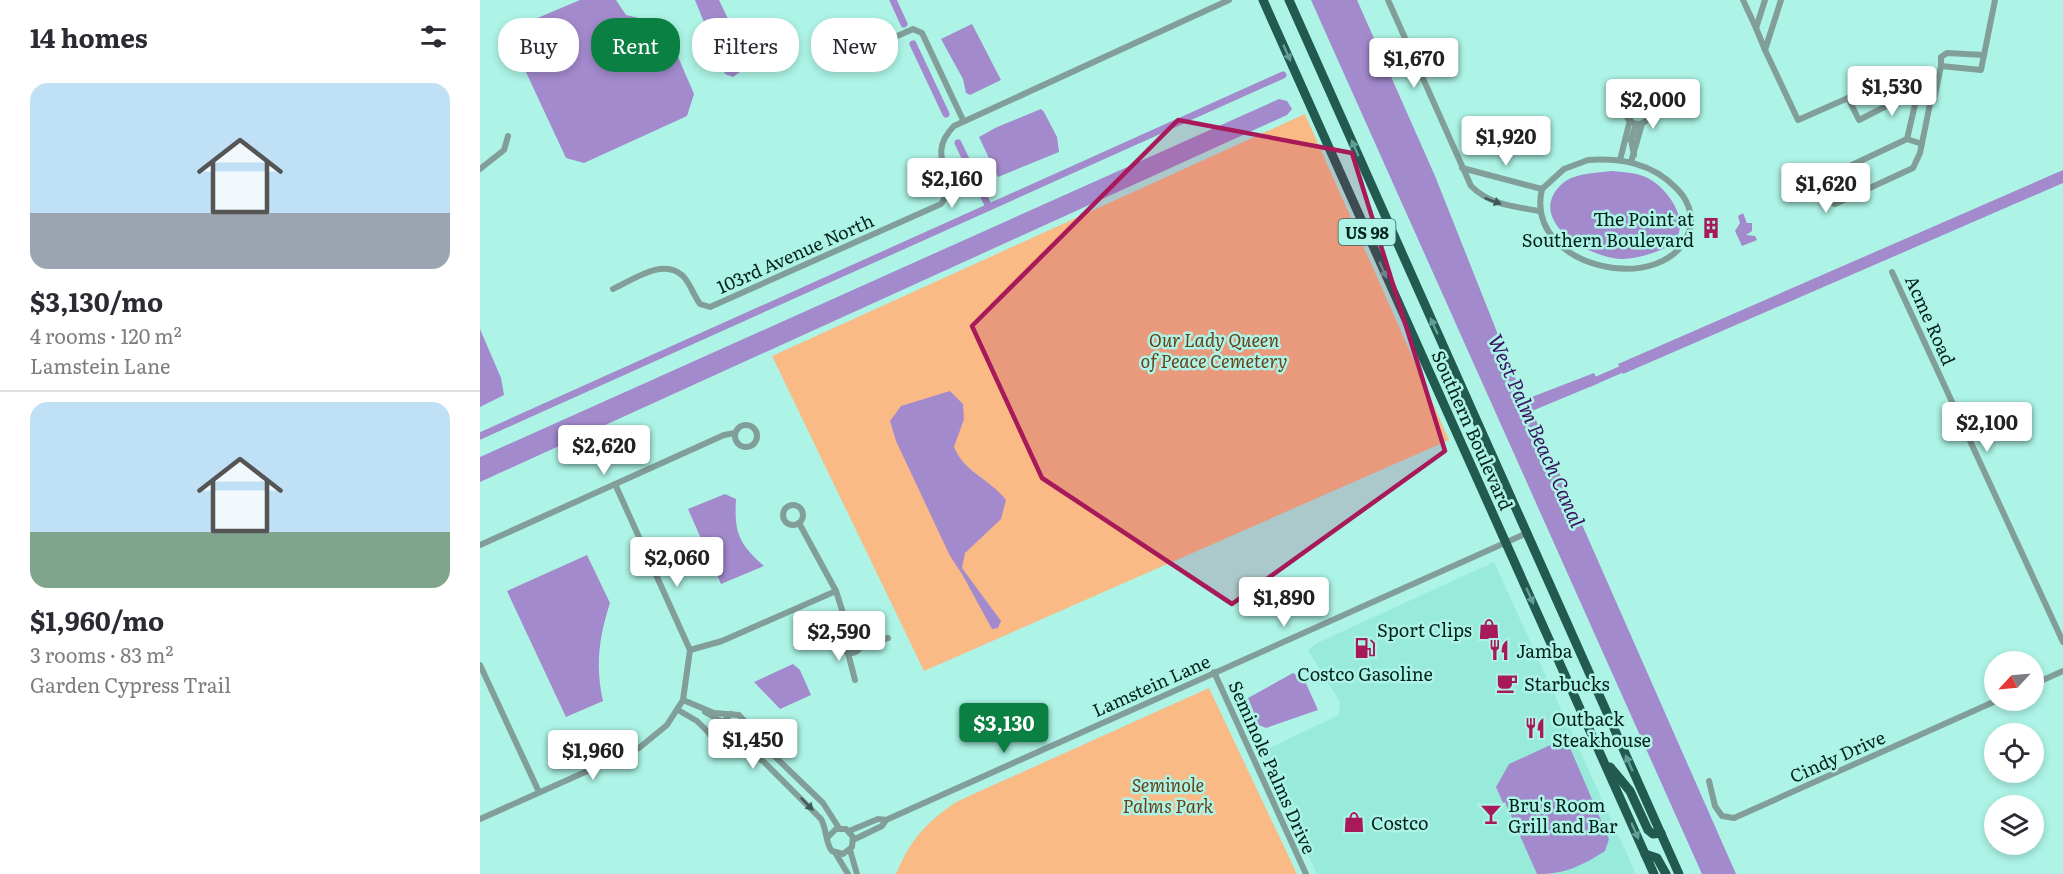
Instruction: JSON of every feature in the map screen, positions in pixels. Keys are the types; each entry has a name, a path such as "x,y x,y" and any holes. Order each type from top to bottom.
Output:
{"highway":[{"name":"Southern Boulevard","path":"1263,0 1654,874"},
{"name":"Southern Boulevard","path":"1289,0 1679,874"},
{"path":"1601,756 1630,791 1648,830 1653,834 1660,833"},
{"path":"1645,854 1657,858 1666,874"}],"street":[{"name":"103rd Avenue North","path":"613,289 660,268 673,269 684,277 700,304 710,306 941,204 949,194 948,180 939,154 946,135 963,120 1229,0"},
{"path":"1388,0 1471,186 1482,197 1493,202 1539,211"},
{"path":"1743,0 1798,120 1904,72 1938,80"},
{"path":"1756,28 1765,0"},
{"path":"1766,50 1781,0"},
{"path":"1941,66 1981,70 1995,0"},
{"path":"898,36 913,29 922,33 963,120"},
{"path":"1848,98 1859,120 1910,94 1934,100 1941,57 1947,53 1984,55"},
{"path":"1906,139 1917,96"},
{"path":"1922,144 1906,139 1823,177 1820,185 1828,201 1835,204 1913,168 1922,144 1931,99"},
{"path":"1620,160 1630,120 1627,113 1628,106 1634,101 1642,100 1648,105 1650,112 1639,124 1631,140 1633,159"},
{"path":"1630,120 1639,124"},
{"path":"480,169 504,150 508,136"},
{"path":"1633,159 1670,182 1686,201 1691,225 1680,248 1670,256 1640,267 1610,267 1592,263 1577,256 1552,239 1539,211 1542,189 1556,175 1588,160 1633,159"},
{"path":"1462,168 1542,189"},
{"name":"Acme Road","path":"1892,272 2063,642"},
{"path":"480,545 724,435 735,433"},
{"path":"480,819 639,748 657,735 678,710 683,700 690,650 615,484"},
{"path":"800,523 836,591 849,632"},
{"name":"Lamstein Lane","path":"849,831 878,819 886,820 1527,533"},
{"path":"690,650 722,641 836,591"},
{"path":"849,632 859,636 861,646"},
{"path":"849,632 840,642 842,649 848,653 855,680"},
{"path":"848,653 857,651 861,646 888,638"},
{"path":"480,665 539,792"},
{"path":"2044,680 2063,671"},
{"name":"Seminole Palms Drive","path":"1214,672 1306,874"},
{"path":"683,700 764,746"},
{"name":"Cindy Drive","path":"1709,781 1715,806 1722,816 1734,818 1984,706"},
{"path":"702,709 731,714 747,722 764,746 823,803 839,828"},
{"path":"678,710 697,721 722,746 745,752 763,761 821,819 830,849 836,854 848,874"},
{"path":"710,735 731,714"},
{"name":"Lamstein Lane","path":"853,840 882,826 886,820"},
{"path":"828,837 832,831 839,828 849,831 853,840 850,850 857,874"},
{"path":"836,854 843,854 850,850"}],"highlighted area":[{"path":"1178,120 1352,153 1445,451 1232,604 1042,478 972,326"}],"shaded area":[{"path":"1494,562 1636,874 1317,874 1259,753 1339,715 1340,702 1308,650 1317,643"}],"green space":[{"name":"Our Lady Queen of Peace Cemetery","path":"1305,114 1449,440 924,671 772,356"},
{"name":"Seminole Palms Park","path":"1209,688 1297,874 896,874 913,841 937,816 958,801"}],"water":[{"path":"580,0 616,0 626,15 639,18 591,18 591,72 680,72 680,61 694,94 687,116 584,163 566,158 526,72 579,72 579,18 537,18"},
{"path":"695,0 719,0 728,18 702,18"},
{"name":"West Palm Beach Canal","path":"1311,0 1357,0 1435,176 1524,400 1594,373 1599,383 1532,411 1736,874 1702,874"},
{"path":"972,24 1001,80 970,95 966,93 963,79 941,39"},
{"path":"724,72 740,72 733,77"},
{"path":"1279,99 1287,101 1292,109 1287,115 480,482 480,457"},
{"path":"1041,109 1057,137 1059,152 998,177 979,137"},
{"path":"2063,170 2063,183 1623,374 1618,364"},
{"path":"1611,171 1643,176 1653,181 1671,199 1680,221 1679,232 1674,242 1663,249 1638,257 1623,259 1609,257 1579,244 1555,223 1550,210 1552,197 1563,183 1586,174"},
{"path":"1743,213 1747,223 1752,223 1752,231 1746,235 1755,236 1757,240 1742,246 1735,231 1740,223 1738,216"},
{"path":"480,329 501,378 504,395 480,407"},
{"path":"950,391 963,404 964,419 954,447 958,456 1006,500 1001,519 965,553 962,568 1001,621 998,628 992,629 950,556 896,441 890,421 901,406"},
{"path":"725,494 736,499 736,521 740,537 749,551 764,566 721,584 688,509"},
{"path":"587,555 610,603 599,652 599,676 603,701 566,717 507,591"},
{"path":"793,664 800,670 811,695 780,709 754,682"},
{"path":"1293,673 1304,679 1318,710 1266,728 1259,725 1248,698"},
{"path":"1557,742 1566,744 1571,750 1609,839 1605,851 1581,865 1556,873 1537,874 1496,787 1509,764"}],"waterway":[{"path":"893,0 904,24"},
{"path":"913,44 946,114"},
{"path":"480,436 1283,75"},
{"path":"958,143 989,207"},
{"path":"1590,383 1629,366"}],"place":[{"name":"The Point at Southern Boulevard","path":"1711,228"},
{"name":"Sport Clips","path":"1489,629"},
{"name":"Costco Gasoline","path":"1365,648"},
{"name":"Jamba","path":"1499,650"},
{"name":"Starbucks","path":"1507,683"},
{"name":"Outback Steakhouse","path":"1535,728"},
{"name":"Bru's Room Grill and Bar","path":"1491,814"},
{"name":"Costco","path":"1354,822"}]}
